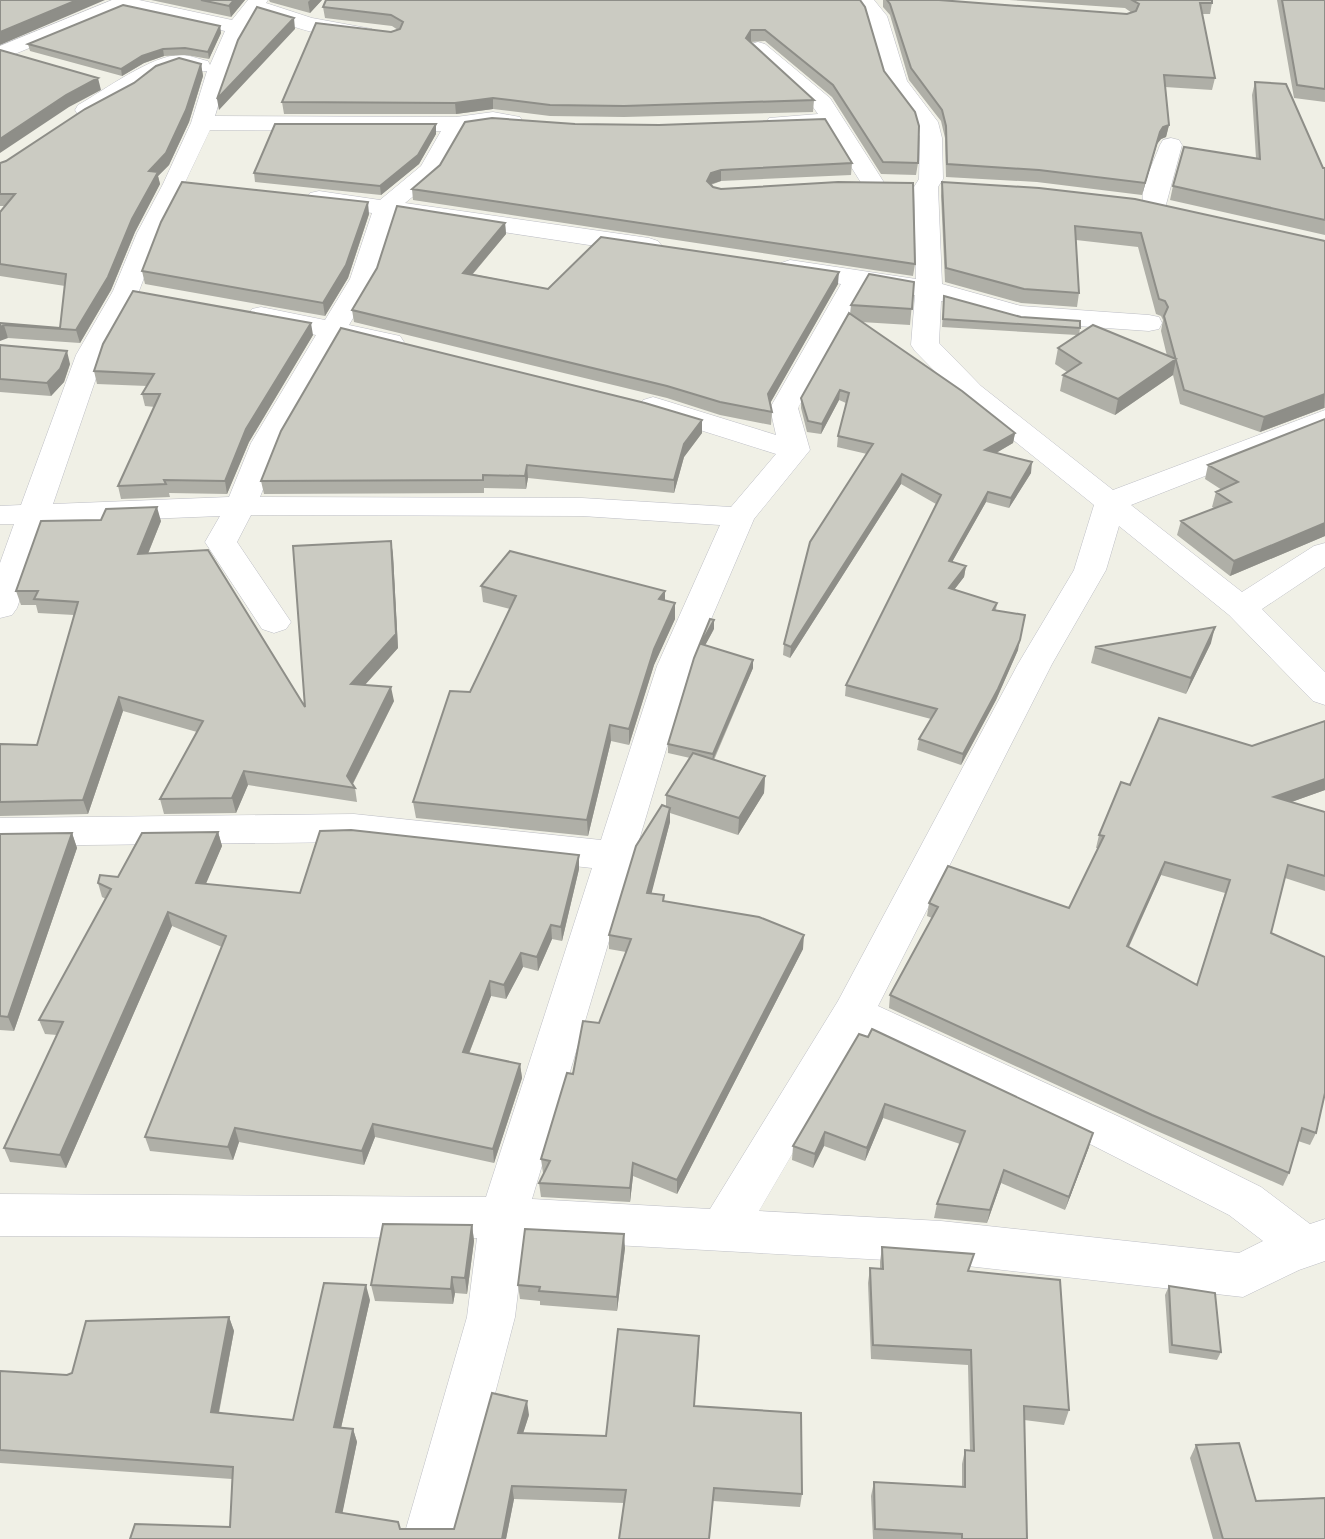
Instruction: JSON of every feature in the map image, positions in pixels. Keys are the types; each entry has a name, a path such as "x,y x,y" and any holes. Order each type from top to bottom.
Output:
{"street":[{"path":"2,52 124,1 236,27"},
{"path":"0,608 34,515 77,354 139,293 149,233 175,184 202,123 218,70 236,27 256,3 292,20 331,30 380,34"},
{"path":"876,5 896,82 927,122 931,138 931,179 926,187 929,289 925,345 971,392 1241,608 1325,693"},
{"path":"758,48 822,103 873,184"},
{"path":"2,52 41,63"},
{"path":"67,122 127,87 149,70 180,61 218,70"},
{"path":"103,80 127,87"},
{"path":"202,123 456,124 493,119 538,125"},
{"path":"757,124 835,120"},
{"path":"274,622 221,542 241,506 266,443 363,279 387,206 431,170 456,124"},
{"path":"1171,145 1156,192 1145,205 1181,213"},
{"path":"175,184 202,186"},
{"path":"846,185 953,186"},
{"path":"297,195 387,206 667,249"},
{"path":"772,265 929,289 1020,314 1149,323"},
{"path":"795,450 784,408 859,277"},
{"path":"230,310 334,328 415,348"},
{"path":"629,400 795,450"},
{"path":"1110,502 1325,419"},
{"path":"430,1539 491,1317 503,1218 674,666 739,517 795,450"},
{"path":"723,1229 853,1013 1022,688 1090,570 1110,502"},
{"path":"0,515 241,506 582,508 739,517"},
{"path":"1241,608 1325,554"},
{"path":"0,832 354,828 614,856"},
{"path":"0,1215 503,1218 941,1242 1243,1275 1304,1247 1245,1201 1108,1132 853,1013"}],"building":[{"path":"0,0 77,0 0,32"},
{"path":"201,0 234,0 229,6"},
{"path":"326,0 860,0 865,7 884,71 915,112 919,126 918,163 883,162 833,85 765,30 751,30 746,38 814,100 624,106 550,105 493,98 455,103 282,102 316,23 391,32 400,29 403,22 391,15 323,7"},
{"path":"887,0 939,0 1127,14 1136,11 1139,4 1132,0 1212,0 1212,3 1200,3 1215,78 1164,75 1169,125 1163,127 1160,132 1145,183 1039,170 947,164 946,126 942,110 911,68"},
{"path":"1282,0 1325,0 1325,89 1297,85"},
{"path":"123,5 220,26 208,52 185,48 163,49 142,56 121,69 28,44"},
{"path":"257,7 294,18 217,99 238,40"},
{"path":"0,50 98,78 66,95 0,139"},
{"path":"179,58 201,64 186,110 166,153 149,171 158,172 132,219 108,277 76,330 4,325 0,327 0,323 60,328 66,274 0,264 0,212 15,194 0,194 0,163 85,109 134,83 156,66"},
{"path":"1255,82 1286,84 1325,168 1325,220 1173,186 1184,147 1260,159"},
{"path":"492,118 575,124 659,125 825,119 852,163 721,170 711,173 707,181 713,187 721,189 838,182 913,183 915,264 412,189 440,165 465,122"},
{"path":"275,124 436,124 418,155 380,186 254,173"},
{"path":"182,182 368,202 346,265 323,303 142,271 161,222"},
{"path":"942,182 1039,188 1135,199 1325,241 1325,394 1264,417 1184,390 1164,316 1168,307 1165,301 1159,299 1141,233 1075,226 1079,293 1024,289 946,268"},
{"path":"397,206 505,223 463,273 548,289 601,237 839,272 768,394 772,412 720,402 667,386 352,310 377,268"},
{"path":"869,274 914,282 912,309 851,305"},
{"path":"133,291 311,323 246,429 225,481 164,480 166,484 118,486 160,394 142,394 154,374 94,371 103,344"},
{"path":"944,296 1021,317 1080,321 1080,328 943,319"},
{"path":"849,313 962,391 1015,433 985,450 1032,462 1011,498 988,492 949,561 966,566 949,588 997,603 993,610 1025,615 1020,640 998,689 963,754 919,739 937,709 846,685 941,495 902,474 791,647 784,644 810,542 873,444 838,436 849,393 840,390 822,424 808,421 801,398"},
{"path":"1093,325 1176,359 1118,399 1063,375 1081,363 1058,348"},
{"path":"341,328 645,403 702,420 684,444 674,480 527,465 525,476 483,475 483,480 261,481 281,431"},
{"path":"0,345 67,351 60,369 47,383 0,379"},
{"path":"1325,419 1325,523 1234,561 1181,521 1231,502 1216,492 1238,482 1208,465"},
{"path":"157,507 138,554 208,550 305,707 293,546 391,541 396,634 351,684 391,687 347,776 355,788 244,771 232,798 160,799 203,721 119,697 83,800 0,802 0,744 37,745 78,602 34,599 38,591 16,591 41,521 101,520 106,509"},
{"path":"510,551 665,591 659,599 675,603 654,649 629,729 610,725 587,820 413,802 450,691 470,692 516,596 481,586"},
{"path":"710,619 714,620 701,644 753,660 713,754 668,744 694,658"},
{"path":"1215,627 1191,678 1095,647"},
{"path":"1159,718 1252,746 1325,721 1325,779 1274,797 1325,812 1325,876 1288,865 1271,933 1325,957 1325,1093 1316,1133 1302,1128 1289,1173 1152,1115 890,995 938,907 929,903 948,866 1069,908 1104,836 1099,835 1121,782 1130,785","holes":["1165,862 1230,880 1197,985 1127,946"]},
{"path":"693,753 765,776 739,818 666,795"},
{"path":"662,805 670,808 647,893 664,895 663,901 759,917 804,935 677,1180 633,1163 630,1188 539,1183 550,1161 541,1159 567,1073 573,1074 583,1021 599,1023 631,939 609,935 636,846"},
{"path":"351,830 579,855 561,927 551,925 537,957 521,953 504,985 490,981 463,1052 520,1064 493,1149 373,1124 362,1151 235,1128 228,1147 145,1137 226,936 168,912 60,1155 4,1148 63,1022 39,1020 111,889 98,883 100,875 118,877 142,833 218,832 196,883 300,893 320,831"},
{"path":"72,833 8,1017 0,1016 0,834"},
{"path":"872,1029 1093,1133 1069,1197 1004,1170 990,1210 937,1204 965,1131 885,1104 867,1148 825,1132 815,1154 793,1146 859,1034 868,1037"},
{"path":"383,1224 472,1225 465,1278 452,1277 451,1289 371,1285"},
{"path":"525,1229 624,1234 617,1297 539,1291 540,1287 518,1285"},
{"path":"882,1247 974,1254 968,1271 1060,1280 1069,1410 1024,1406 1027,1539 962,1539 962,1534 875,1529 874,1482 965,1487 965,1450 974,1451 971,1350 873,1345 870,1268 883,1269"},
{"path":"324,1283 366,1285 334,1427 353,1429 336,1512 398,1522 400,1529 454,1529 492,1393 527,1401 518,1433 606,1436 618,1329 699,1336 694,1406 801,1413 802,1494 714,1488 709,1539 619,1539 626,1490 512,1486 502,1539 130,1539 135,1524 230,1527 233,1467 0,1450 0,1371 67,1375 72,1373 86,1321 229,1317 211,1412 293,1420"},
{"path":"1169,1286 1215,1293 1221,1352 1172,1345"},
{"path":"1239,1443 1256,1501 1325,1498 1325,1539 1223,1539 1196,1445"}]}
